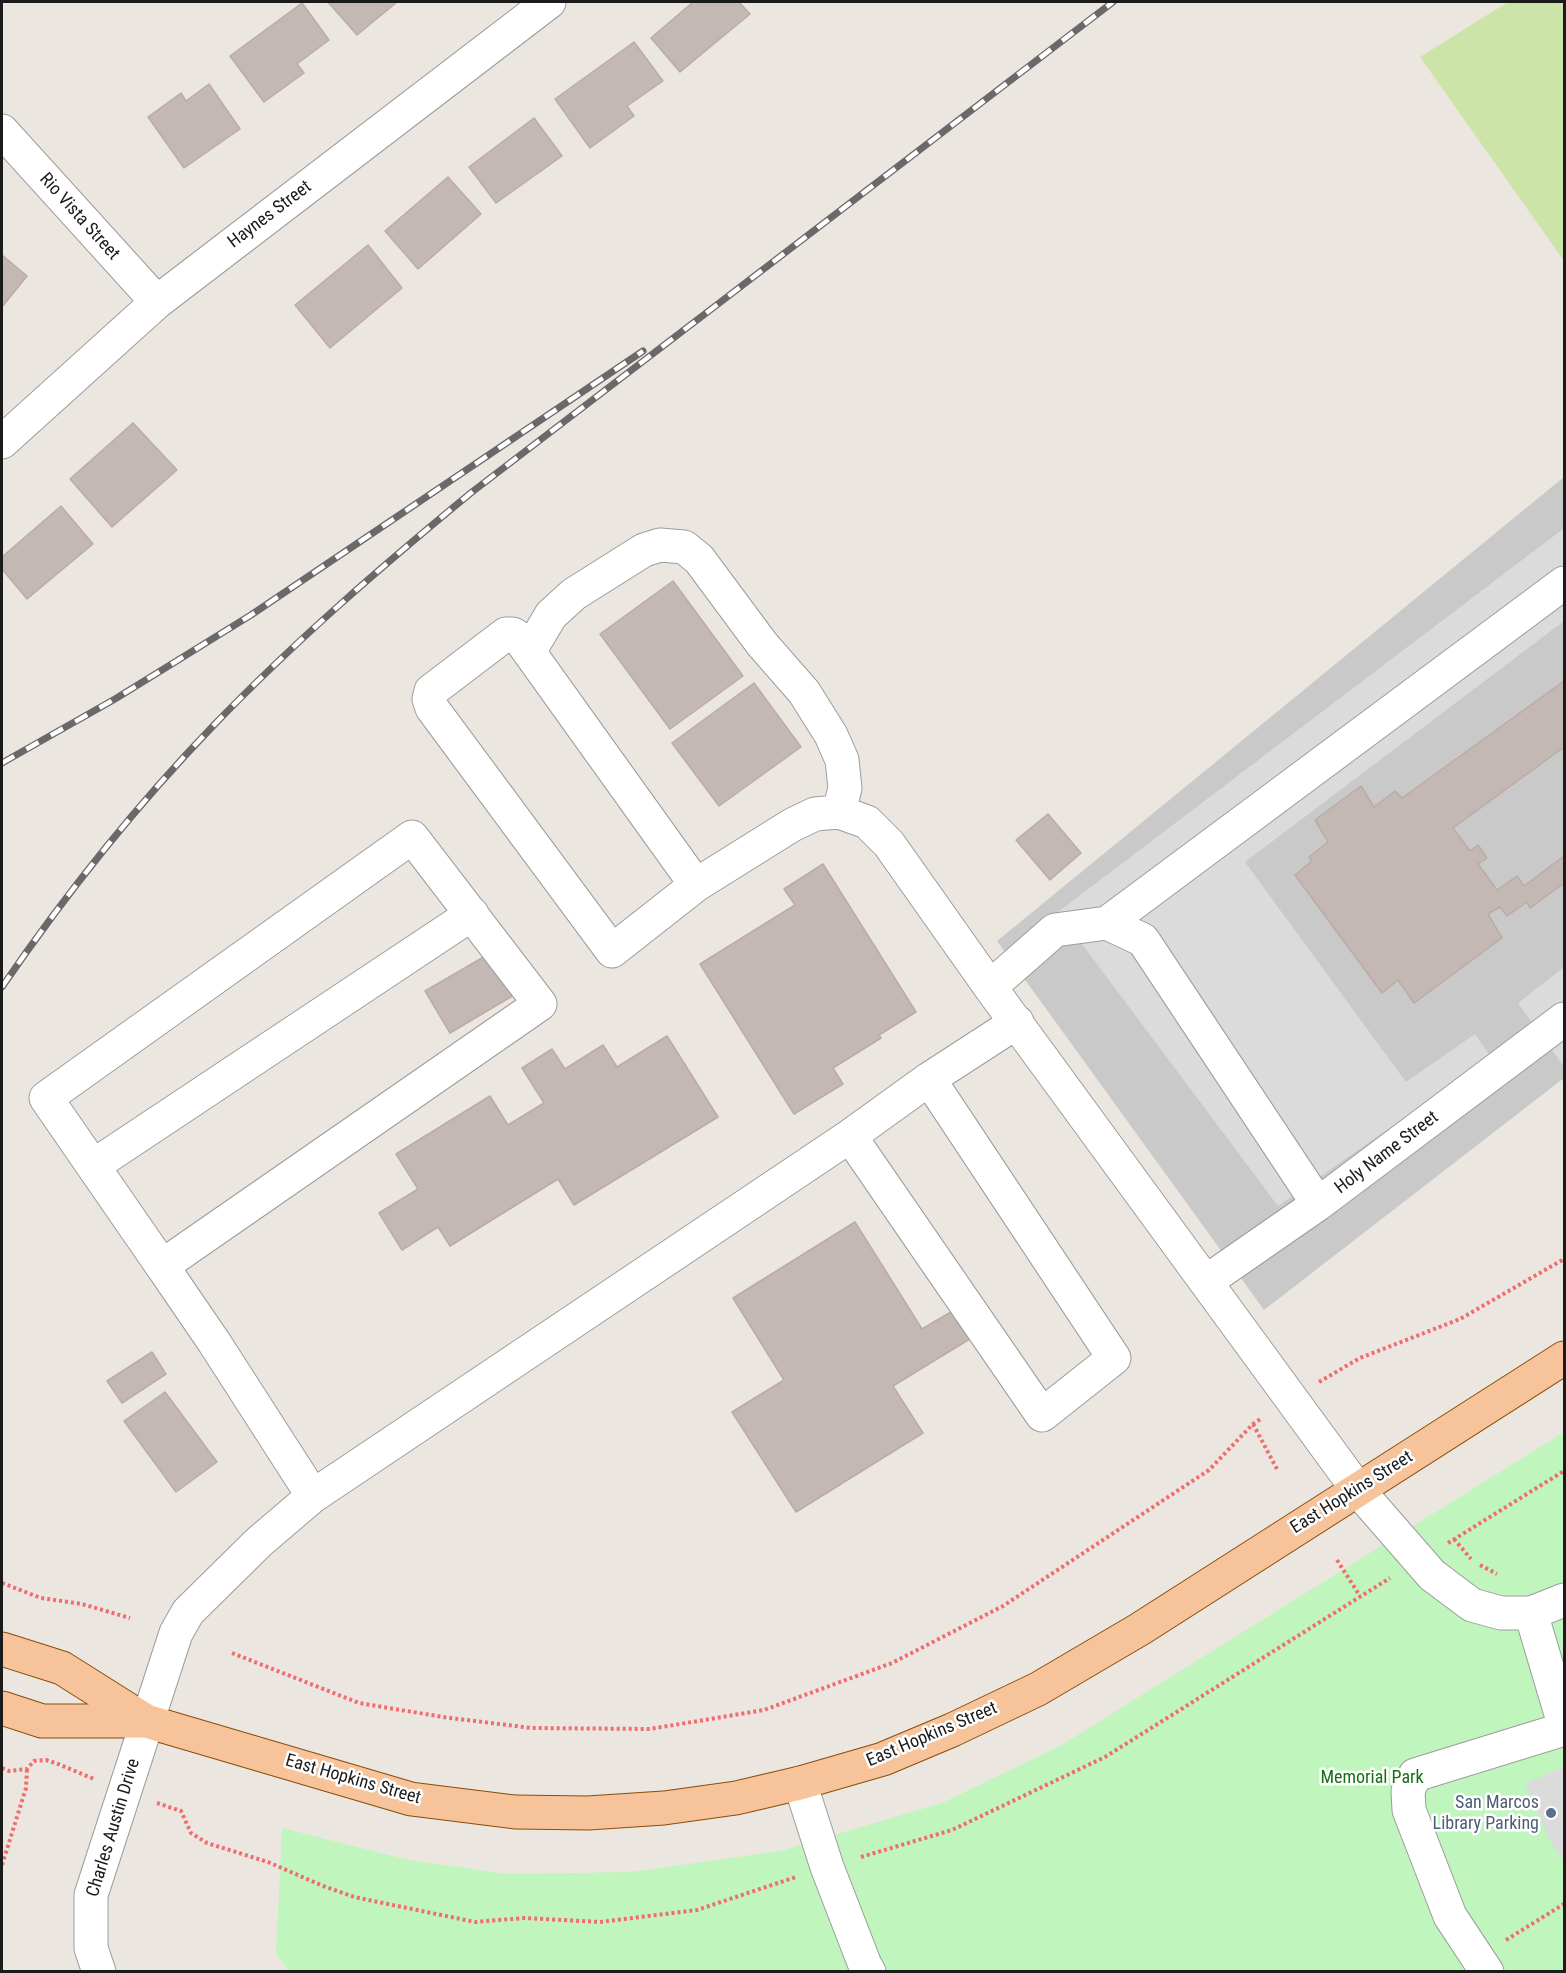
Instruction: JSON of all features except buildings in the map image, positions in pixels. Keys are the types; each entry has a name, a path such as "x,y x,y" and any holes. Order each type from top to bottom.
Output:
{"main road":[{"name":"East Hopkins Street","path":"2,1648 62,1668 146,1721 411,1799 515,1812 588,1813 664,1808 736,1798 800,1783 883,1759 952,1730 1038,1689 1140,1629 1564,1358"},
{"name":"East Hopkins Street","path":"2,1708 42,1721 146,1721"}],"street":[{"name":"Haynes Street","path":"2,442 157,302 549,2"},
{"name":"Rio Vista Street","path":"2,132 157,302"},
{"path":"529,652 551,615 574,594 644,550 660,545 684,547 699,559 762,644 804,692 831,735 842,760 845,788 839,812"},
{"path":"990,987 1055,930 1107,923 1564,583"},
{"path":"696,885 519,638 513,634 506,634 431,691 429,699 432,708 612,951 696,885 792,825 815,814 839,812 867,822 889,844 990,987 1358,1490 1432,1575 1472,1605 1501,1613 1531,1613 1564,1600"},
{"path":"162,1266 540,1004 412,837 46,1098 214,1342 313,1496"},
{"path":"93,1166 472,914"},
{"path":"1107,923 1143,940 1318,1204"},
{"name":"Holy Name Street","path":"1207,1281 1318,1204 1564,1019"},
{"name":"Charles Austin Drive","path":"99,1971 91,1948 91,1895 176,1633 188,1612 259,1542 313,1496 850,1136 928,1079 1017,1022"},
{"path":"850,1136 1042,1415 1114,1358 928,1079"},
{"path":"1531,1613 1564,1724"},
{"path":"1482,1965 1450,1916 1409,1810 1408,1791 1415,1775 1564,1730"},
{"path":"800,1783 827,1867 864,1965 869,1971"}],"path":[{"path":"232,1653 358,1703 531,1728 650,1729 764,1710 892,1663 1003,1606 1209,1470 1253,1424 1291,1398 1360,1358 1460,1319 1564,1259"},
{"path":"1253,1424 1278,1470"},
{"path":"1454,1539 1472,1560 1501,1575"},
{"path":"1337,1560 1360,1596"},
{"path":"2,1583 34,1596 82,1604 130,1618"},
{"path":"2,1865 26,1788 27,1769 34,1761 46,1760 58,1764"},
{"path":"2,1768 9,1771 27,1769"},
{"path":"1482,1965 1564,1904"}],"shaded area":[{"path":"1564,477 1564,1078 1264,1310 997,941"},
{"path":"1563,529 1564,621 1245,862 1406,1082 1475,1034 1491,1057 1278,1206 1058,912"},
{"path":"1564,967 1564,1067 1518,1003"},
{"name":"San Marcos Library Parking","path":"1564,1766 1564,1862 1551,1842 1525,1784"}],"green space":[{"path":"1508,2 1564,2 1564,261 1420,57"},
{"name":"Memorial Park","path":"1564,1432 1564,1971 290,1972 276,1954 282,1828 409,1860 508,1874 631,1872 780,1851 942,1803 1060,1746"}],"railway":[{"path":"2,987 76,885 156,788 213,726 339,605 472,492 1113,2"},
{"path":"2,763 115,699 251,615 643,351"}],"place":[{"name":"San Marcos Library Parking","path":"1551,1813"}]}
